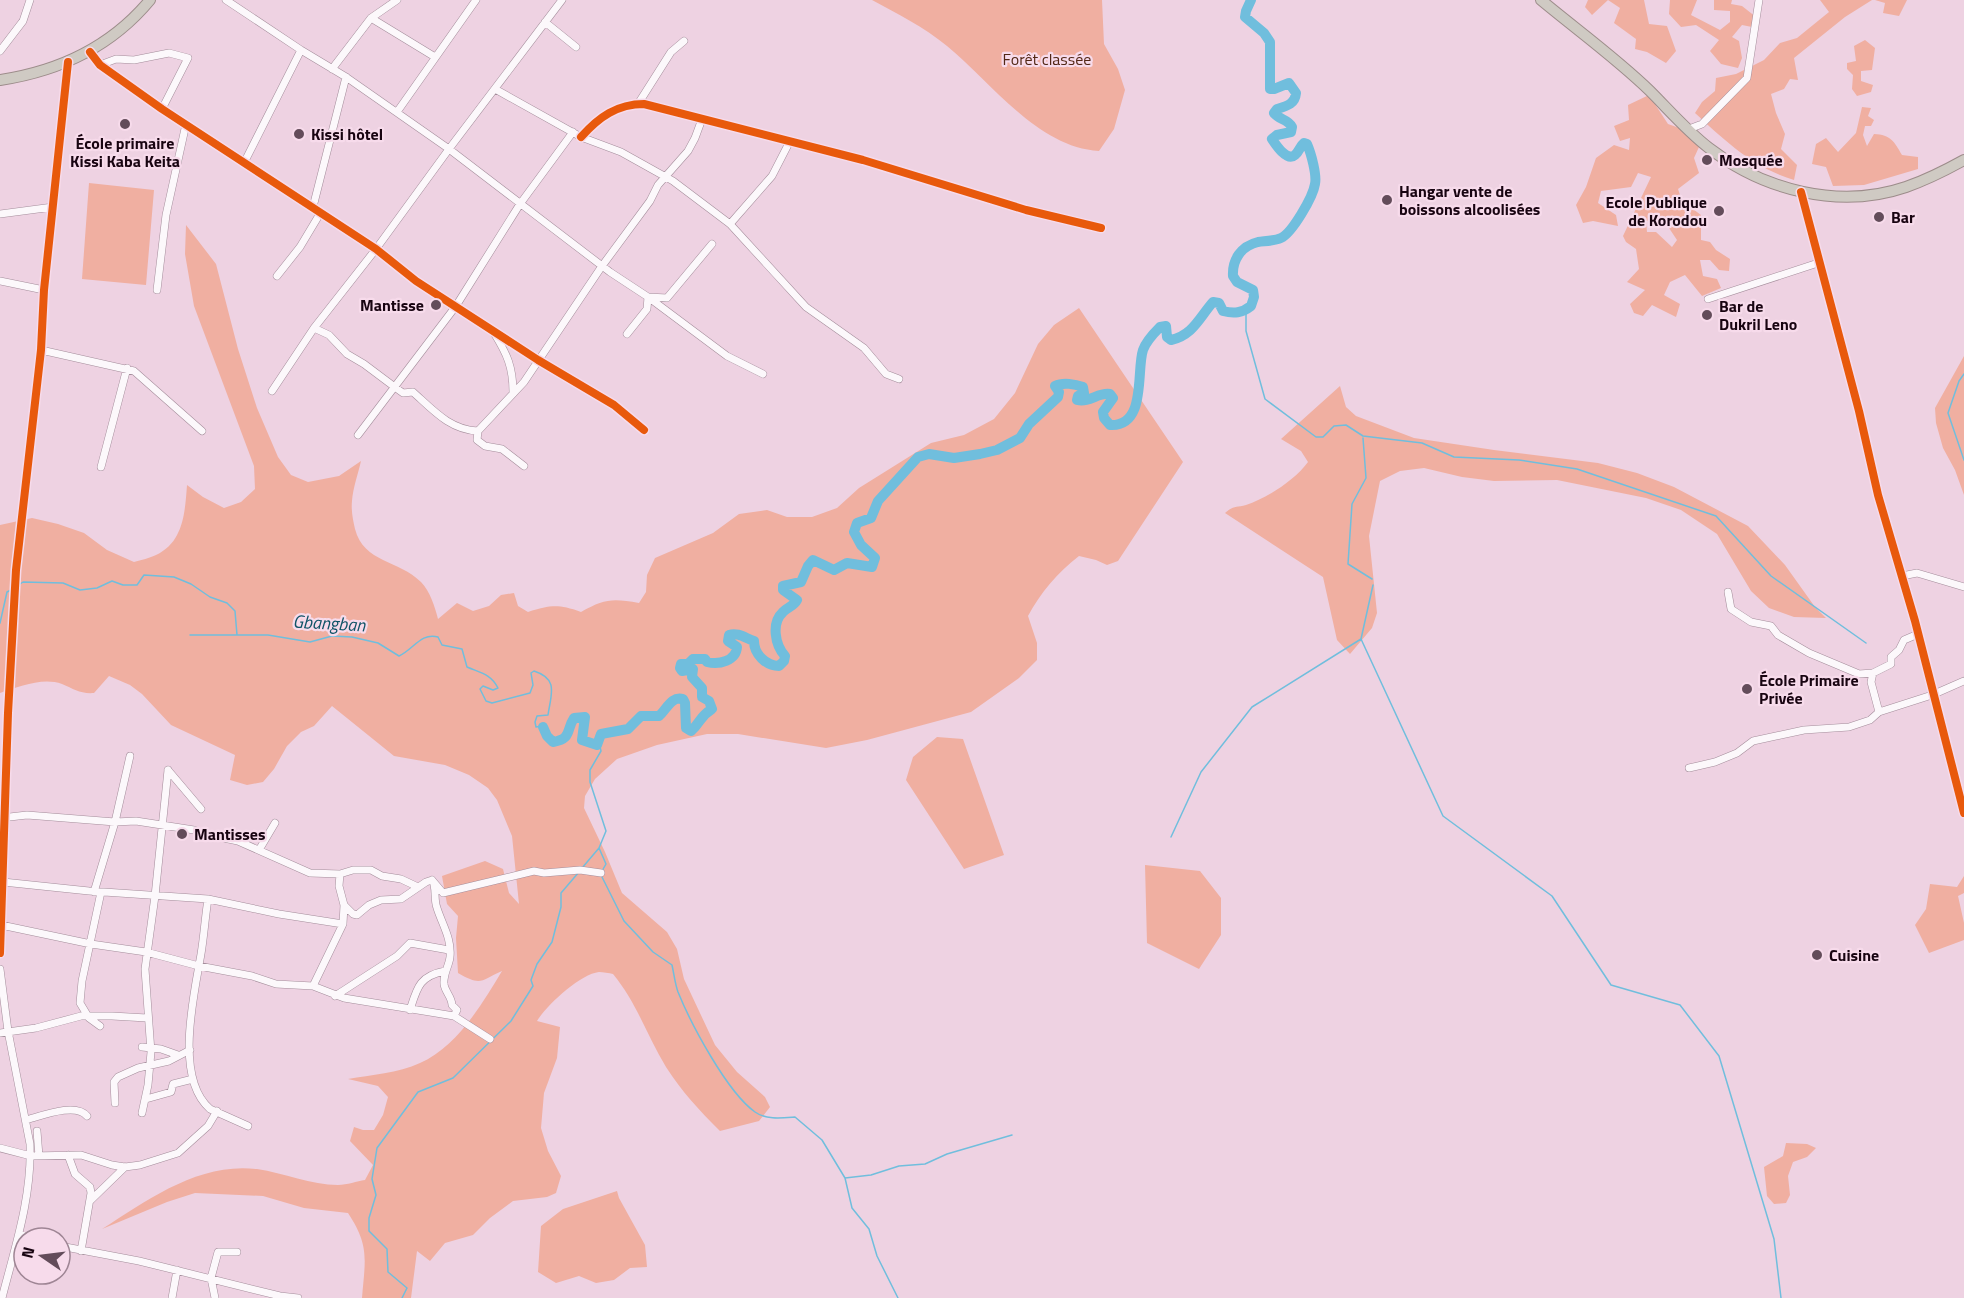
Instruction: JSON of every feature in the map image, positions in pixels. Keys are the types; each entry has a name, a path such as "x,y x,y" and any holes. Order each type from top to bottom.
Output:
{"highway":[{"path":"0,80 68,62 90,52 129,23 150,0"},
{"path":"1541,0 1648,90 1708,147 1737,168 1773,185 1800,192 1846,196 1876,194 1906,187 1964,160"}],"street":[{"path":"0,51 23,21 30,0"},
{"path":"226,0 346,77 449,148 602,266 728,356 763,374"},
{"path":"332,69 371,18 397,0"},
{"path":"397,112 476,0"},
{"path":"272,392 314,328 376,249 449,148 562,0"},
{"path":"1689,129 1702,124 1747,78 1759,0"},
{"path":"371,18 435,57"},
{"path":"545,22 576,47"},
{"path":"638,104 671,52 684,41"},
{"path":"244,162 301,50"},
{"path":"90,52 100,65 162,109 376,249 416,281 538,360 614,405 644,430"},
{"path":"100,65 116,59 134,60 169,53 188,58 162,109"},
{"path":"0,953 2,818 11,635 68,62"},
{"path":"313,207 346,77"},
{"path":"495,89 581,137 621,152 665,176 730,224 806,307 864,348 886,374 898,379"},
{"path":"581,137 592,125 619,107 638,104 863,160 1026,210 1101,228"},
{"path":"524,466 502,449 485,446 477,440 478,431 524,382 602,266 650,201 657,185 688,151 702,119"},
{"path":"157,290 166,215 186,124"},
{"path":"358,435 396,388 456,306 519,204 573,132"},
{"path":"730,224 771,176 790,141"},
{"path":"1800,192 1859,411 1878,495 1918,634 1964,813"},
{"path":"0,214 53,207"},
{"path":"277,276 300,247 321,212"},
{"path":"648,297 667,298 711,244"},
{"path":"1708,299 1818,262"},
{"path":"0,280 44,290"},
{"path":"627,334 646,309 648,297"},
{"path":"314,328 329,334 347,354 403,393 413,392 441,418 464,430 478,431"},
{"path":"491,329 509,357 513,392"},
{"path":"41,350 134,371 202,431"},
{"path":"101,466 127,368"},
{"path":"1902,576 1917,573 1964,587"},
{"path":"1728,592 1731,609 1751,622 1771,626 1778,635 1829,663 1859,674 1873,672 1891,664 1891,657 1899,650 1904,640 1918,634"},
{"path":"1873,672 1871,682 1879,712"},
{"path":"1689,768 1715,762 1737,753 1753,741 1804,730 1850,727 1870,720 1879,712 1932,695 1964,681"},
{"path":"70,1018 80,1003 98,892 130,756"},
{"path":"142,1113 146,1099 151,1048 145,984 146,952 155,896 168,770 201,809"},
{"path":"2,818 27,815 115,822 135,821 194,830 238,841 310,873 340,874 354,870 371,870 382,876 401,879 418,887"},
{"path":"259,850 275,823"},
{"path":"432,880 443,893 534,871 544,873 580,870 601,873"},
{"path":"313,986 343,924 344,905 339,886 340,874"},
{"path":"2,879 98,892 208,900 343,924"},
{"path":"344,905 357,915 369,904 381,900 398,901 432,880"},
{"path":"432,880 437,895 436,905 447,931 450,957 445,971 444,986 452,1000 452,1005 457,1010 454,1016"},
{"path":"208,900 190,1020 190,1069 199,1096 205,1105 248,1126"},
{"path":"1,926 91,944 146,952 199,966 252,976 276,984 313,986 335,996 454,1016 490,1039"},
{"path":"335,996 397,956 410,943 449,950"},
{"path":"0,969 4,1032 35,1156"},
{"path":"410,1010 418,986 428,976 445,971"},
{"path":"80,1003 89,1018 100,1026"},
{"path":"4,1032 36,1028 81,1016 147,1018"},
{"path":"142,1047 160,1049 178,1055"},
{"path":"115,1103 114,1082 118,1077 138,1068 169,1061 190,1050"},
{"path":"146,1099 171,1092 173,1084 193,1078"},
{"path":"26,1120 71,1109 84,1112 87,1116"},
{"path":"0,1148 35,1156 81,1155 125,1167 140,1165 178,1153 208,1126 218,1111"},
{"path":"20,1226 27,1203 37,1131"},
{"path":"68,1155 75,1174 90,1187 90,1201 81,1251"},
{"path":"90,1201 125,1167"},
{"path":"72,1249 139,1261 293,1298"},
{"path":"215,1298 211,1278 218,1252 237,1252"},
{"path":"2,1298 12,1258"},
{"path":"172,1298 177,1270"}],"green space":[{"name":"Forêt classée","path":"872,0 1102,0 1104,44 1118,69 1125,90 1114,129 1099,151 1077,147 1056,138 1017,111 938,39"},
{"path":"1588,0 1608,0 1592,15 1585,7"},
{"path":"1608,0 1644,0 1649,24 1667,26 1676,51 1666,63 1647,52 1635,49 1636,39 1614,23 1620,8"},
{"path":"1670,0 1697,0 1691,15 1720,30 1730,22 1730,11 1714,10 1714,0 1732,0 1731,4 1742,6 1756,17 1752,27 1742,25 1732,37 1739,41 1742,58 1738,68 1721,64 1710,51 1719,40 1696,25 1681,27 1669,14"},
{"path":"1820,0 1872,0 1845,17 1794,58 1798,80 1790,79 1784,89 1771,94 1785,134 1781,149 1797,165 1794,180 1753,161 1695,113 1702,102 1715,91 1716,78 1736,74 1764,60 1780,43 1797,38 1829,12"},
{"path":"1875,0 1907,0 1899,16 1883,13 1885,3"},
{"path":"1865,40 1875,48 1872,70 1861,71 1861,81 1873,85 1871,92 1857,96 1852,89 1853,75 1847,69 1847,63 1856,61 1854,46"},
{"path":"1649,95 1668,124 1685,130 1699,147 1694,158 1699,173 1678,189 1682,201 1701,215 1701,240 1710,242 1716,250 1730,259 1729,271 1719,270 1710,260 1700,260 1703,276 1717,279 1721,288 1702,296 1685,275 1670,282 1664,295 1680,304 1676,317 1652,305 1643,316 1634,313 1630,304 1645,290 1627,282 1639,269 1636,249 1626,242 1623,236 1651,177 1638,173 1631,187 1601,191 1598,203 1616,215 1618,226 1593,221 1583,223 1576,205 1586,187 1596,158 1614,145 1629,150 1630,138 1620,141 1614,126 1629,120 1628,105","holes":["1663,219 1677,240 1672,247 1656,232 1647,232 1646,221"]},
{"path":"1862,107 1871,108 1868,116 1874,120 1871,126 1865,126 1863,135 1867,146 1874,134 1888,137 1902,155 1918,157 1918,169 1864,185 1833,186 1826,167 1812,164 1816,144 1826,138 1838,152 1856,133"},
{"path":"89,183 154,190 146,285 82,279"},
{"path":"186,225 216,264 238,349 257,408 278,457 291,475 308,482 339,476 361,461 353,491 352,505 354,526 360,540 374,555 403,569 421,582 430,594 438,619 457,603 473,611 489,606 501,595 514,593 518,606 528,612 554,606 581,612 596,604 615,600 639,603 646,592 647,575 655,558 713,533 739,514 767,510 787,517 812,517 837,508 859,488 931,443 964,435 994,419 1015,393 1038,344 1054,325 1079,308 1183,462 1118,561 1107,565 1079,556 1050,583 1028,616 1037,643 1037,660 1019,678 971,712 867,740 826,748 738,734 707,734 657,745 617,759 595,779 585,796 584,808 622,893 667,932 677,949 684,979 715,1045 737,1072 765,1097 770,1107 759,1121 720,1131 672,1076 629,996 613,974 599,972 583,978 556,999 537,1021 560,1027 557,1058 544,1093 541,1128 548,1151 561,1176 556,1193 547,1197 513,1201 490,1218 473,1235 445,1243 430,1261 417,1251 411,1298 362,1298 365,1263 363,1244 348,1213 304,1208 263,1196 195,1193 102,1229 175,1185 215,1171 236,1168 257,1169 308,1181 341,1185 365,1180 373,1165 350,1141 354,1127 374,1130 383,1115 388,1097 378,1086 348,1079 403,1069 420,1063 446,1047 467,1023 502,971 481,981 472,980 458,973 456,938 458,916 447,904 442,876 485,861 503,869 509,893 519,904 512,836 497,800 488,788 469,775 445,765 394,756 332,706 314,726 301,732 287,746 274,769 263,782 247,785 230,780 235,755 171,725 142,694 130,685 109,676 94,693 81,692 62,684 47,682 0,693 0,525 32,518 58,524 84,533 107,550 134,562 156,555 165,549 178,534 184,515 187,485 224,508 241,502 255,489 254,466 194,306 185,254"},
{"path":"1964,356 1964,495 1955,470 1943,448 1936,423 1935,408"},
{"path":"1340,386 1346,407 1356,416 1414,438 1598,463 1637,473 1674,487 1748,526 1785,565 1815,607 1826,618 1794,617 1769,608 1751,591 1717,534 1681,510 1646,498 1557,480 1494,481 1462,477 1424,468 1400,471 1380,481 1369,536 1377,613 1372,628 1350,654 1337,640 1323,577 1225,513 1271,493 1302,469 1308,462 1301,451 1281,439"},
{"path":"937,737 963,739 1004,855 964,869 906,780 913,757"},
{"path":"1145,865 1200,871 1221,898 1221,935 1199,969 1147,943"},
{"path":"1964,876 1964,893 1958,896 1964,923 1964,940 1929,953 1915,925 1926,909 1930,884 1957,887"},
{"path":"1786,1143 1807,1144 1816,1148 1807,1157 1793,1162 1788,1176 1790,1195 1786,1203 1774,1204 1767,1196 1764,1167 1783,1156"},
{"path":"617,1191 645,1245 647,1267 630,1268 614,1280 596,1283 579,1276 556,1283 538,1272 541,1226 563,1209"}],"waterway":[{"name":"Gbangban","path":"543,727 553,742 559,741 566,736 574,718 585,717 582,740 597,745 601,734 628,729 641,716 659,716 672,701 683,699 686,728 691,731 712,709 709,701 702,697 702,688 692,677 693,669 682,671 681,664 688,664 693,659 705,659 707,662 717,663 730,659 734,656 737,647 728,641 729,635 735,634 754,641 756,650 762,658 770,664 779,666 785,656 777,640 777,622 783,612 797,600 783,590 783,586 801,582 813,560 834,570 847,563 872,567 875,558 861,545 854,532 857,523 871,518 878,501 918,457 929,454 954,458 997,450 1020,438 1029,424 1058,397 1059,392 1055,386 1062,384 1083,387 1084,393 1078,396 1077,400 1082,401 1110,394 1113,398 1103,412 1104,418 1110,425 1122,423 1130,417 1135,408 1143,350 1148,340 1160,327 1166,326 1167,337 1171,340 1179,338 1190,330 1213,302 1219,303 1223,311 1231,312 1238,312 1251,306 1254,297 1253,290 1237,282 1233,276 1236,259 1242,250 1252,244 1278,239 1286,235 1306,205 1315,180 1307,144 1304,143 1292,157 1282,152 1272,139 1277,135 1291,132 1290,124 1274,113 1277,109 1292,102 1296,93 1289,83 1270,89 1270,42 1264,33 1245,17 1251,0"},
{"path":"1246,310 1246,331 1265,399 1316,437 1323,437 1334,426 1346,425 1363,436 1422,443 1454,457 1519,460 1577,469 1716,516 1771,576 1866,643"},
{"path":"1964,374 1959,381 1948,413 1964,460"},
{"path":"1363,438 1366,478 1352,504 1348,564 1372,579"},
{"path":"17,586 23,582 63,583 80,590 97,588 112,581 123,585 137,585 144,575 174,577 191,584 210,597 227,603 235,611 237,635"},
{"path":"1373,585 1361,639 1443,816 1552,896 1611,985 1680,1005 1719,1056 1774,1239 1781,1298"},
{"path":"0,623 7,592 13,589"},
{"name":"Gbangban","path":"190,635 268,635 310,642 332,636 352,637 378,643 399,656 422,639 438,637 442,645 462,649 467,667 485,674 495,683 498,688 493,690 483,686 480,689 486,701 492,703 530,693 533,685 531,673 534,671 547,678 552,688 548,715 537,716 535,722 536,727 542,726"},
{"path":"1171,837 1201,772 1252,707 1361,639"},
{"path":"582,868 599,848 606,831 590,782 590,770 601,751 599,743"},
{"path":"599,848 606,864 602,871"},
{"path":"402,1298 407,1288 388,1272 387,1249 369,1231 369,1218 376,1195 372,1179 377,1148 418,1092 453,1078 511,1021 533,986 531,980 537,964 552,942 561,907 561,893 579,872"},
{"path":"601,875 624,921 653,952 672,965 678,992 692,1021 711,1056 733,1089 759,1115 774,1118 795,1117 822,1140 845,1178 852,1208 869,1229 877,1256 898,1298"},
{"path":"845,1178 871,1175 899,1166 925,1164 947,1154 1012,1135"}],"cycle path":[{"path":"90,52 100,65 162,109 376,249 416,281 538,360 614,405 644,430"},
{"path":"0,953 8,713 16,570 41,350 44,290 68,62"},
{"path":"581,137 609,113 625,106 644,104 863,160 1026,210 1101,228"},
{"path":"1801,192 1859,411 1878,495 1915,621 1964,813"}],"place":[{"name":"École primaire Kissi Kaba Keita","path":"125,124"},
{"name":"Kissi hôtel","path":"299,134"},
{"name":"Mosquée","path":"1707,160"},
{"name":"Hangar vente de boissons alcoolisées","path":"1387,200"},
{"name":"Ecole Publique de Korodou","path":"1719,211"},
{"name":"Bar","path":"1879,217"},
{"name":"Mantisse","path":"436,305"},
{"name":"Bar de Dukril Leno","path":"1707,315"},
{"name":"École Primaire Privée","path":"1747,689"},
{"name":"Mantisses","path":"182,834"},
{"name":"Cuisine","path":"1817,955"}]}
